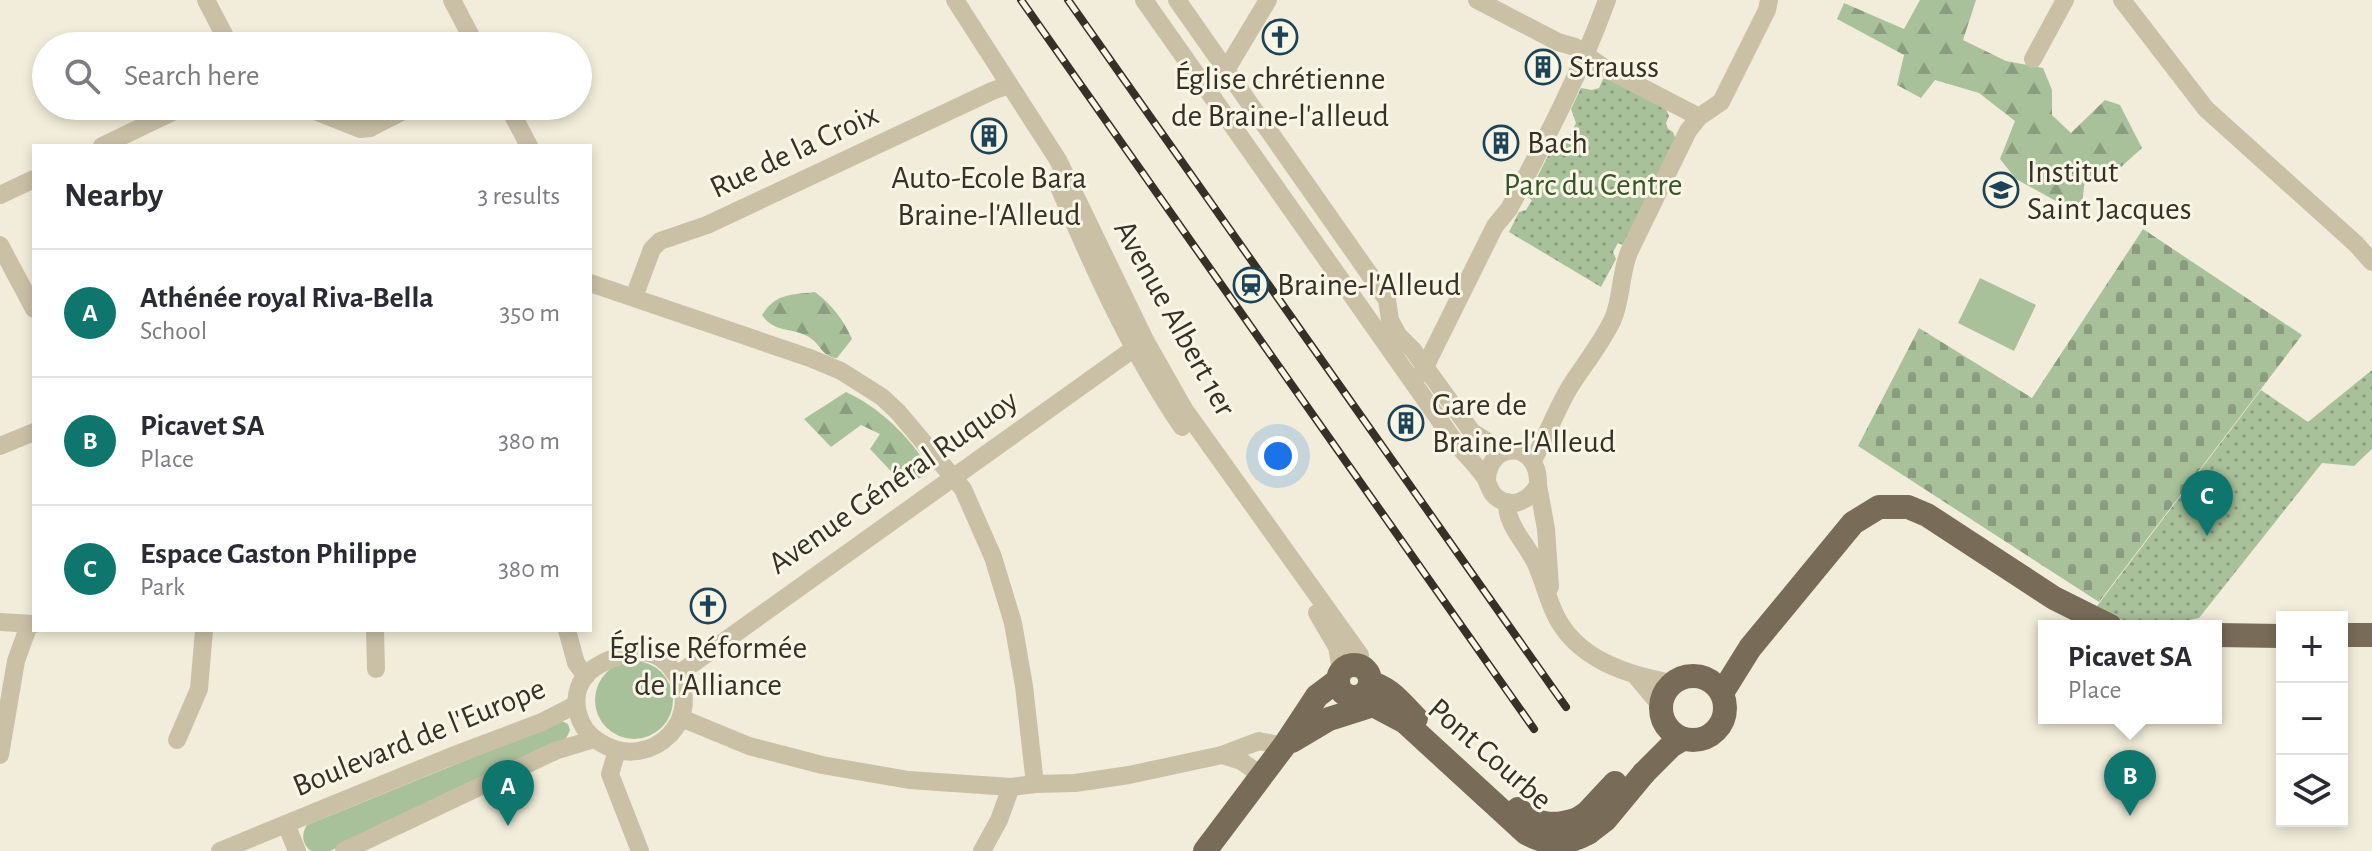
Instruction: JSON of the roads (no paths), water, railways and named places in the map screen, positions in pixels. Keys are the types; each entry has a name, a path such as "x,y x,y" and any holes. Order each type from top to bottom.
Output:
{"main road":[{"path":"1715,686 1853,523 1879,507 1908,507 1927,515 2054,598 2098,620"},
{"path":"2222,635 2276,636"},
{"path":"2348,635 2372,635"},
{"path":"1689,676 1715,686 1725,710 1716,731 1700,739 1669,723 1663,693 1672,683 1689,676"},
{"path":"1284,746 1329,719 1356,685"},
{"path":"1205,851 1284,746 1317,696 1356,685"},
{"name":"Pont Courbe","path":"1356,685 1380,685 1526,816 1536,822 1556,825 1583,826 1596,804 1640,766 1669,723"}],"street":[{"path":"206,0 223,32"},
{"path":"452,0 469,32"},
{"name":"Avenue Albert 1er","path":"955,0 1026,111 1076,227 1139,344 1360,655 1356,685"},
{"path":"1144,0 1455,442 1487,479 1490,490 1497,498 1516,503 1526,500 1538,485"},
{"path":"1177,0 1387,300 1390,320 1398,335 1425,365 1472,432 1504,452"},
{"path":"1226,70 1268,0"},
{"path":"1477,0 1558,42 1575,47 1603,67 1699,117"},
{"path":"1416,386 1495,226 1509,209 1523,183 1586,55 1607,0"},
{"path":"1533,460 1573,383 1587,365 1613,318 1629,252 1688,131 1699,117 1721,102 1767,10 1769,0"},
{"path":"2033,59 2065,0"},
{"path":"2122,0 2206,109 2372,262"},
{"name":"Rue de la Croix","path":"634,297 652,249 660,241 707,225 1009,85"},
{"path":"106,144 156,120"},
{"path":"337,120 360,129 386,120"},
{"path":"365,120 370,128"},
{"path":"515,120 528,144"},
{"path":"0,195 32,180"},
{"path":"0,245 32,305"},
{"path":"592,284 784,348 841,371 882,397 898,412 953,476 972,506 993,557 1013,623 1035,784"},
{"name":"Avenue Général Ruquoy","path":"677,675 1139,344"},
{"path":"0,446 32,433"},
{"path":"1487,479 1491,463 1504,452 1525,453 1533,460 1539,472 1538,485 1546,529 1549,598"},
{"path":"1507,502 1511,522 1529,549 1555,614 1577,644 1600,660 1635,675 1672,683"},
{"path":"0,622 32,624 16,661 0,755"},
{"path":"177,740 199,689 204,632"},
{"path":"375,632 376,669"},
{"path":"568,632 576,663 586,676"},
{"path":"629,653 649,653 665,661 677,675 682,695 681,718 673,733 648,750 633,753 617,751 594,739 582,724 575,705 586,676 601,664 629,653"},
{"path":"1635,675 1649,689 1669,723"},
{"name":"Boulevard de l'Europe","path":"220,851 542,722 575,705"},
{"path":"681,718 749,746 822,765 909,780 1011,787 1075,783 1129,775 1222,755 1259,741 1284,746"},
{"name":"Boulevard de l'Europe","path":"344,851 555,751 594,739"},
{"path":"617,751 610,774 640,851"},
{"path":"1222,755 1241,761 1261,775"},
{"path":"982,851 999,820 1011,787"},
{"name":"Boulevard de l'Europe","path":"286,824 297,851"}],"railway":[{"path":"1021,0 1534,729"},
{"path":"1068,0 1566,707"}],"place":[{"name":"Église chrétienne de Braine-l'alleud","path":"1280,37"},
{"name":"Strauss","path":"1543,67"},
{"name":"Auto-Ecole Bara Braine-l'Alleud","path":"989,136"},
{"name":"Bach","path":"1501,143"},
{"name":"Institut Saint Jacques","path":"2001,190"},
{"name":"Braine-l'Alleud","path":"1251,285"},
{"name":"Gare de Braine-l'Alleud","path":"1406,423"},
{"name":"Espace Gaston Philippe","path":"2207,536"},
{"name":"Église Réformée de l'Alliance","path":"708,606"},
{"name":"Picavet SA","path":"2130,816"},
{"name":"Athénée royal Riva-Bella","path":"508,826"}],"park label":[{"name":"Parc du Centre","path":"1593,185"}]}
